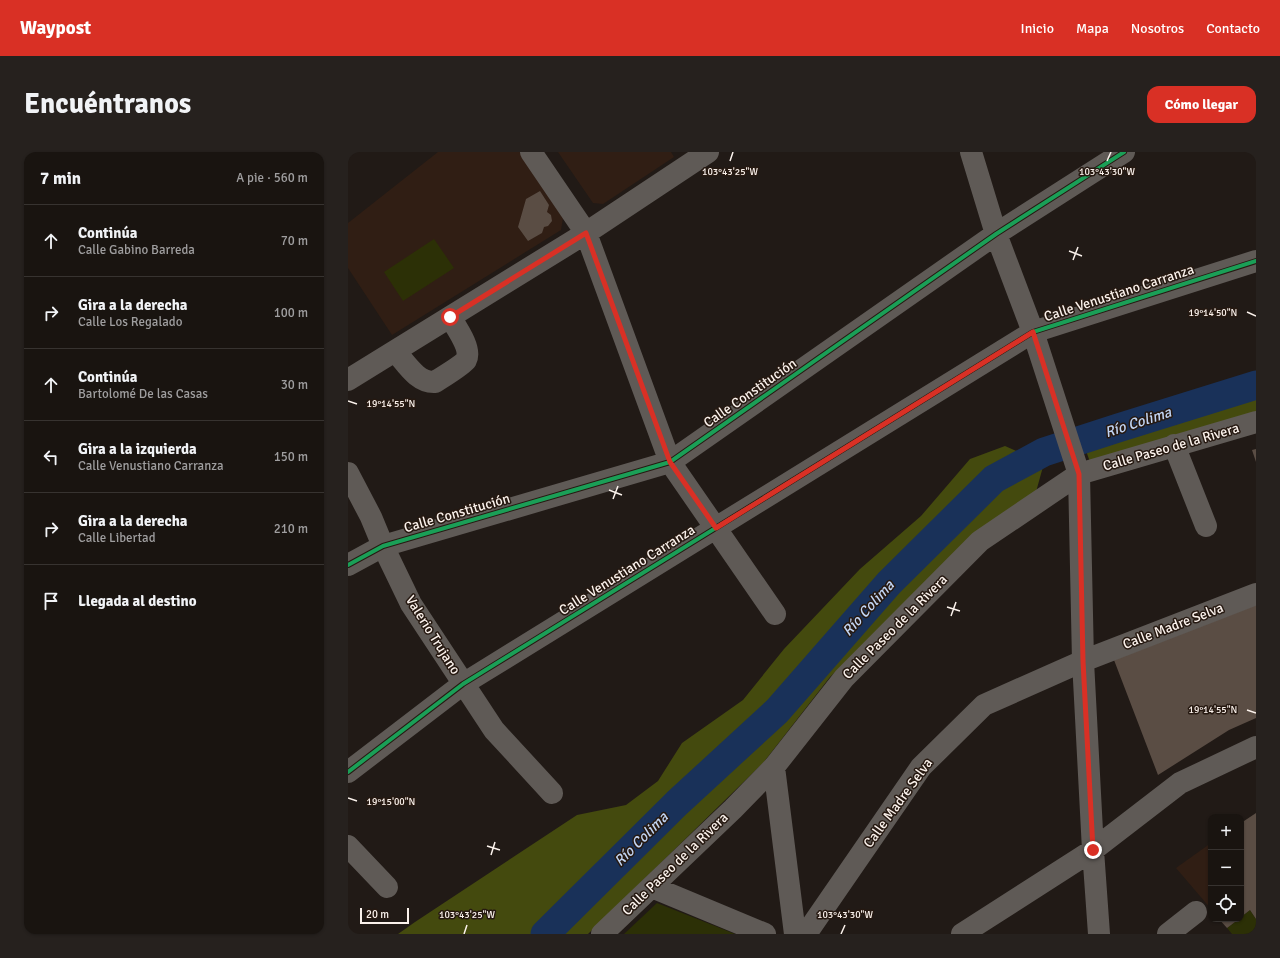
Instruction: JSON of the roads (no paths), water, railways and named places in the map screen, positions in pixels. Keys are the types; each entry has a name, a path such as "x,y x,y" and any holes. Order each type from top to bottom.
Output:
{"street":[{"path":"531,152 586,233 670,462 775,614"},
{"path":"348,380 586,233 708,152"},
{"path":"970,152 996,234 1033,332 1079,474 1083,661 1099,934"},
{"name":"Calle Constitución","path":"348,565 383,546 670,462 996,234 1124,152"},
{"name":"Calle Venustiano Carranza","path":"348,772 463,684 1033,332 1256,261"},
{"path":"395,351 420,379 429,383 435,382 465,361 468,354 467,347 450,317"},
{"name":"Calle Paseo de la Rivera","path":"602,934 733,809 774,767 844,678 980,541 1079,474 1256,422"},
{"path":"1174,445 1206,526"},
{"name":"Valerio Trujano","path":"348,473 371,517 383,546 411,604 494,730 552,793"},
{"name":"Calle Madre Selva","path":"806,934 921,767 984,705 1083,661 1256,594"},
{"path":"962,934 1093,850 1180,783 1256,747"},
{"path":"774,767 795,934"},
{"path":"348,846 386,887"},
{"path":"652,887 766,934"},
{"path":"1168,934 1196,912"}],"waterway":[{"name":"Río Colima","path":"545,934 677,803 777,711 889,583 994,479 1044,452 1256,385"}]}
